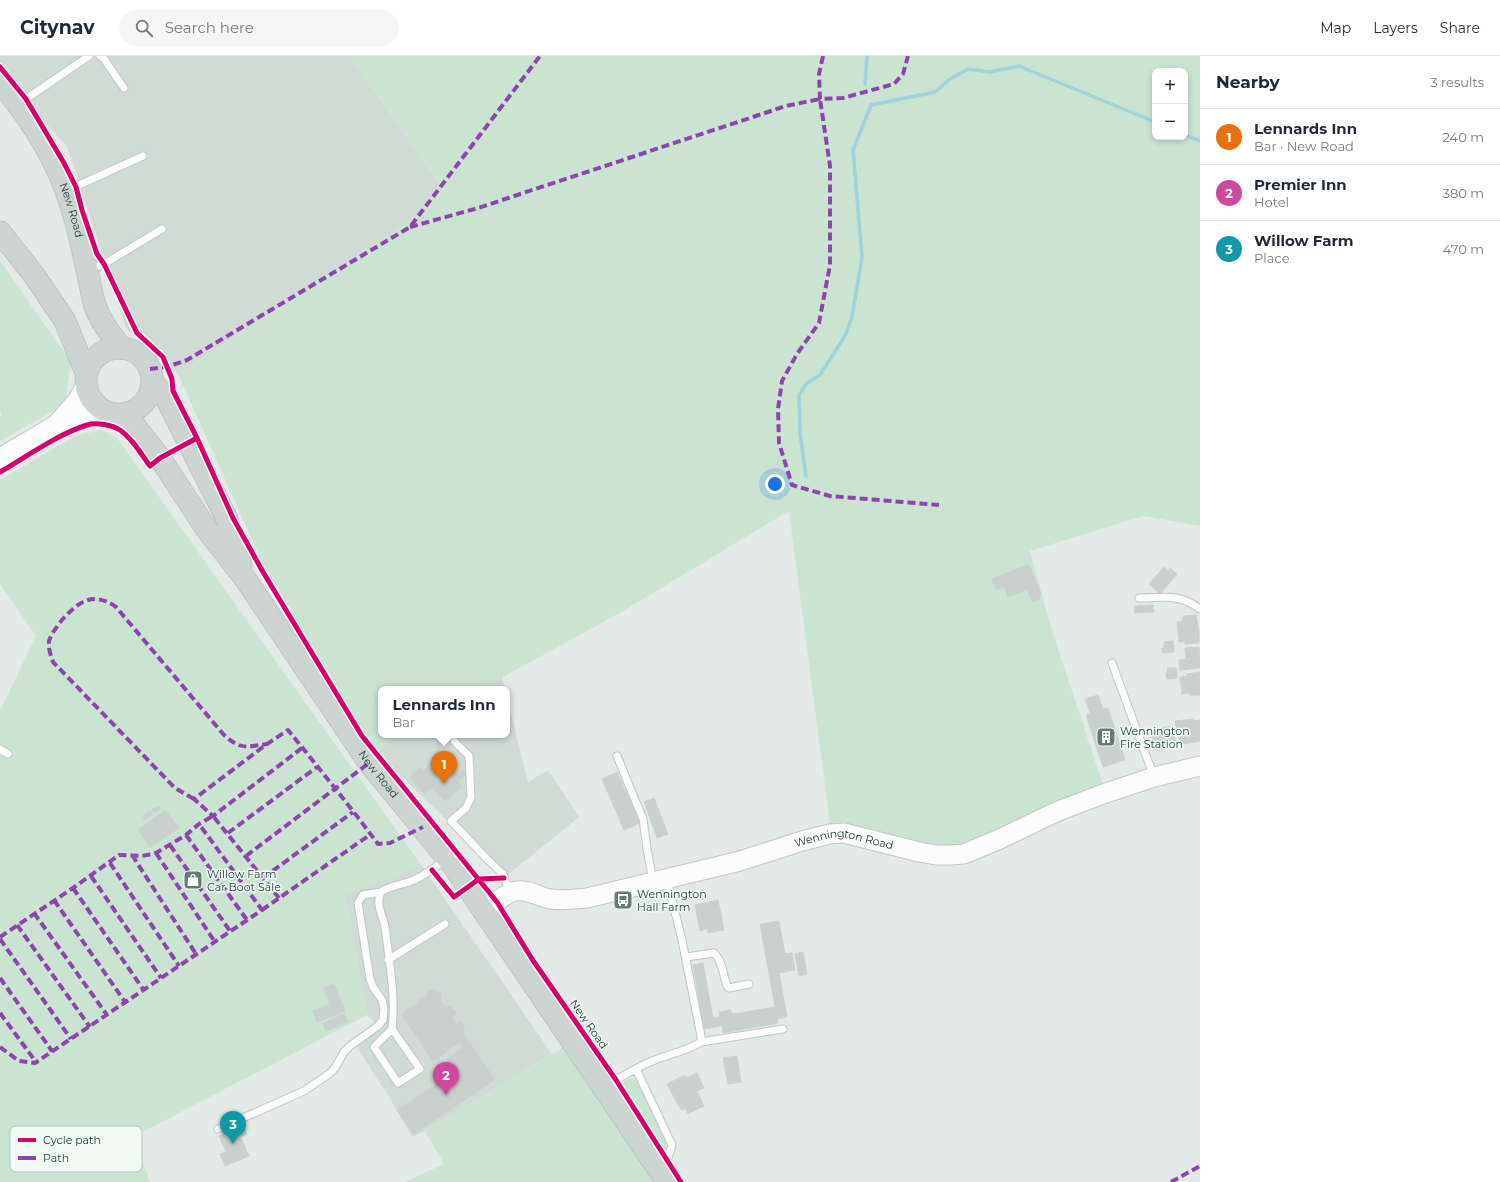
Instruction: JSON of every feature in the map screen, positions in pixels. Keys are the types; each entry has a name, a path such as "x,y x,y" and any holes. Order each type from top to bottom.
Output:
{"main road":[{"name":"New Road","path":"0,82 18,104 41,139 56,166 66,191 98,315 108,332 122,348"},
{"path":"0,232 34,275 65,321 86,379 89,396 95,405 111,413"},
{"path":"0,458 56,426 86,415 129,413 138,409 145,402 150,392 152,382 150,369 145,361 139,354 122,348 110,349 100,354 91,362 77,401 56,426"},
{"name":"New Road","path":"152,382 165,396 227,519 246,580"},
{"name":"New Road","path":"111,413 132,422 160,458 205,527 246,580 369,762 447,857 662,1174"},
{"name":"Wennington Road","path":"510,893 516,891 526,892 549,898 566,900 588,898 740,861 802,841 830,834 844,833 925,853 950,856 964,854 1000,839 1056,812 1103,794 1154,777 1200,766"},
{"path":"484,911 510,893"}],"lane":[{"path":"18,104 89,56"},
{"path":"100,56 104,59 124,88"},
{"path":"66,191 143,156"},
{"path":"87,271 104,264 162,229"},
{"path":"1139,598 1177,597 1189,601 1200,609"},
{"path":"1112,664 1154,777"},
{"path":"454,741 468,756 471,797 466,808 451,821 503,874 510,893"},
{"path":"0,749 8,754"},
{"path":"617,756 643,819 647,849 660,881 686,957 701,1042"},
{"path":"218,1129 304,1091 319,1082 335,1068 344,1052 350,1046 378,1026 383,1020 384,1009 382,1000 373,987 370,979 358,903 363,895 381,892 388,888 413,881 432,870 447,857"},
{"path":"381,892 378,901 384,926 394,1009 392,1029 420,1069 398,1083 374,1046 392,1029"},
{"path":"388,960 445,924"},
{"path":"686,957 714,953 718,956 727,986 729,988 748,984"},
{"path":"603,1088 636,1069 695,1046 701,1042 782,1029"},
{"path":"636,1069 672,1145 662,1174"}],"shaded area":[{"path":"0,56 350,56 441,186 414,219 178,374 126,328 67,146 0,76"},
{"path":"502,677 504,686 486,686"},
{"path":"510,710 528,782 548,770 579,817 504,878 489,861 375,751 397,738 510,738"},
{"path":"422,866 552,1054 425,1131 412,1137 389,1097 359,1051 356,1042 378,1026 367,1015 345,894"}],"green space":[{"path":"350,56 1200,56 1200,526 1143,516 1030,551 1050,624 1103,785 973,842 954,846 932,844 875,831 830,824 789,511 625,610 486,686 378,686 378,738 397,738 375,751 265,569 178,374 414,219 440,184"},
{"path":"0,261 71,362 65,404 0,441 0,416 2,414 0,410"},
{"path":"101,430 117,438 422,866 345,894 367,1015 142,1132 142,1126 10,1126 10,1172 142,1172 142,1161 150,1182 0,1182 0,711 36,636 0,584 0,480 75,436"},
{"path":"572,1042 667,1182 405,1182 444,1164 425,1131"},
{"path":"631,1078 636,1080 668,1140 667,1150 660,1158 618,1094 622,1084"}],"building":[{"path":"1029,564 1041,594 1039,595 1040,599 1033,602 1027,590 1008,597 1004,587 996,590 992,579"},
{"path":"1164,567 1168,571 1170,568 1177,574 1168,585 1157,575"},
{"path":"1157,575 1168,585 1160,594 1149,584"},
{"path":"1153,605 1154,612 1135,613 1134,606"},
{"path":"1196,615 1199,632 1178,633 1177,622 1183,621 1183,616"},
{"path":"1199,632 1199,643 1185,644 1185,642 1179,642 1178,633"},
{"path":"1173,641 1174,647 1164,647 1164,642"},
{"path":"1174,647 1174,652 1162,653 1162,648"},
{"path":"1199,647 1200,658 1186,659 1185,648"},
{"path":"1200,658 1200,668 1180,670 1179,660"},
{"path":"1167,668 1176,668 1177,672 1168,673"},
{"path":"1177,672 1177,678 1167,679 1166,673"},
{"path":"1200,672 1200,684 1181,685 1180,677 1187,676 1187,674"},
{"path":"1200,684 1200,695 1189,695 1189,693 1182,694 1181,685"},
{"name":"Wennington Fire Station","path":"1098,695 1103,709 1108,708 1125,760 1103,767 1086,715 1090,713 1085,699"},
{"path":"1193,719 1196,742 1180,744 1175,721"},
{"path":"1200,720 1200,741 1196,742 1193,721"},
{"path":"1171,726 1177,745 1157,751 1156,749 1152,750 1149,740 1153,739 1150,730 1158,727 1159,729"},
{"path":"451,751 456,756 454,759 459,764 455,768 459,773 464,769 467,773 458,782 462,787 445,801 432,787 424,793 410,777 420,768 423,771 440,755 443,758"},
{"path":"617,772 640,823 624,830 602,779"},
{"path":"654,798 668,834 657,838 644,802"},
{"path":"158,806 161,809 154,813 152,810"},
{"path":"165,810 179,828 150,847 138,830"},
{"path":"150,811 152,815 145,820 143,816"},
{"path":"718,900 724,930 708,933 707,929 700,931 695,905"},
{"path":"779,921 785,954 792,953 795,970 779,973 787,1017 777,1019 778,1023 723,1033 722,1026 704,1029 693,965 703,963 713,1018 720,1017 719,1012 730,1010 733,1014 775,1007 760,924"},
{"path":"803,952 807,974 799,976 795,954"},
{"path":"334,984 345,1011 317,1022 313,1011 330,1004 323,988"},
{"path":"432,989 438,990 441,995 440,1000 446,1008 450,1006 456,1014 451,1016 457,1025 461,1022 465,1028 463,1030 469,1044 464,1047 460,1042 433,1061 401,1014 420,1002 419,1000 424,996 425,998 427,997 428,992"},
{"path":"345,1014 348,1022 326,1031 323,1023"},
{"path":"470,1043 495,1080 414,1134 397,1110 453,1073 452,1071 454,1069 446,1059"},
{"path":"737,1056 741,1082 728,1084 723,1058"},
{"path":"697,1073 704,1088 697,1091 704,1106 688,1114 685,1108 681,1110 667,1084 685,1075 687,1078"},
{"path":"243,1125 247,1134 241,1137 249,1156 225,1166 220,1154 226,1152 219,1136"}],"waterway":[{"path":"865,84 867,56"},
{"path":"806,476 800,433 799,395 807,383 820,375 845,336 852,317 862,257 853,150 871,105 935,92 950,79 968,69 990,72 1019,66 1152,121"},
{"path":"1188,136 1200,141"}],"marked path":[{"path":"150,369 167,367 187,360 410,227 540,56"},
{"path":"823,56 819,74 820,99 843,98 894,84 903,74 908,56"},
{"path":"410,227 478,208 786,106 820,99 830,166 830,265 819,323 797,354 782,381 778,409 779,443 792,485 830,496 939,505"},
{"path":"194,799 175,788 53,662 49,646 50,638 62,620 80,603 93,599 108,602 116,607 224,735 230,740 244,746 267,744"},
{"path":"302,748 213,816 194,799 288,730 378,844 390,843 423,827"},
{"path":"246,856 369,763"},
{"path":"228,833 317,767"},
{"path":"263,878 353,812"},
{"path":"0,937 119,855 142,856 156,853 186,835 199,824 213,816 279,898"},
{"path":"0,1047 19,1061 35,1063 262,910 199,824"},
{"path":"262,910 371,834"},
{"path":"186,835 247,920"},
{"path":"170,845 230,931"},
{"path":"156,853 215,942"},
{"path":"132,855 196,954"},
{"path":"110,863 179,966"},
{"path":"91,876 161,978"},
{"path":"73,888 143,989"},
{"path":"54,900 125,1002"},
{"path":"34,913 107,1015"},
{"path":"17,925 90,1027"},
{"path":"0,939 71,1039"},
{"path":"0,978 52,1051"},
{"path":"0,1013 36,1062"},
{"path":"1171,1182 1200,1166"}],"cycle path":[{"path":"0,67 26,99 64,163 76,187 97,254 104,264 137,333 163,357 172,379 173,391 197,438 233,518 263,572 362,736 497,902 532,959 616,1080 681,1182"},
{"path":"0,472 65,434 91,424 104,424 120,430 133,442 150,466 160,458 197,438"},
{"path":"432,870 454,897 479,879 504,878"}],"place":[{"name":"Wennington Fire Station","path":"1106,737"},
{"name":"Lennards Inn","path":"444,784"},
{"name":"Willow Farm Car Boot Sale","path":"193,880"},
{"name":"Wennington Hall Farm","path":"623,900"},
{"name":"Premier Inn","path":"446,1095"},
{"name":"Willow Farm","path":"233,1144"}]}
